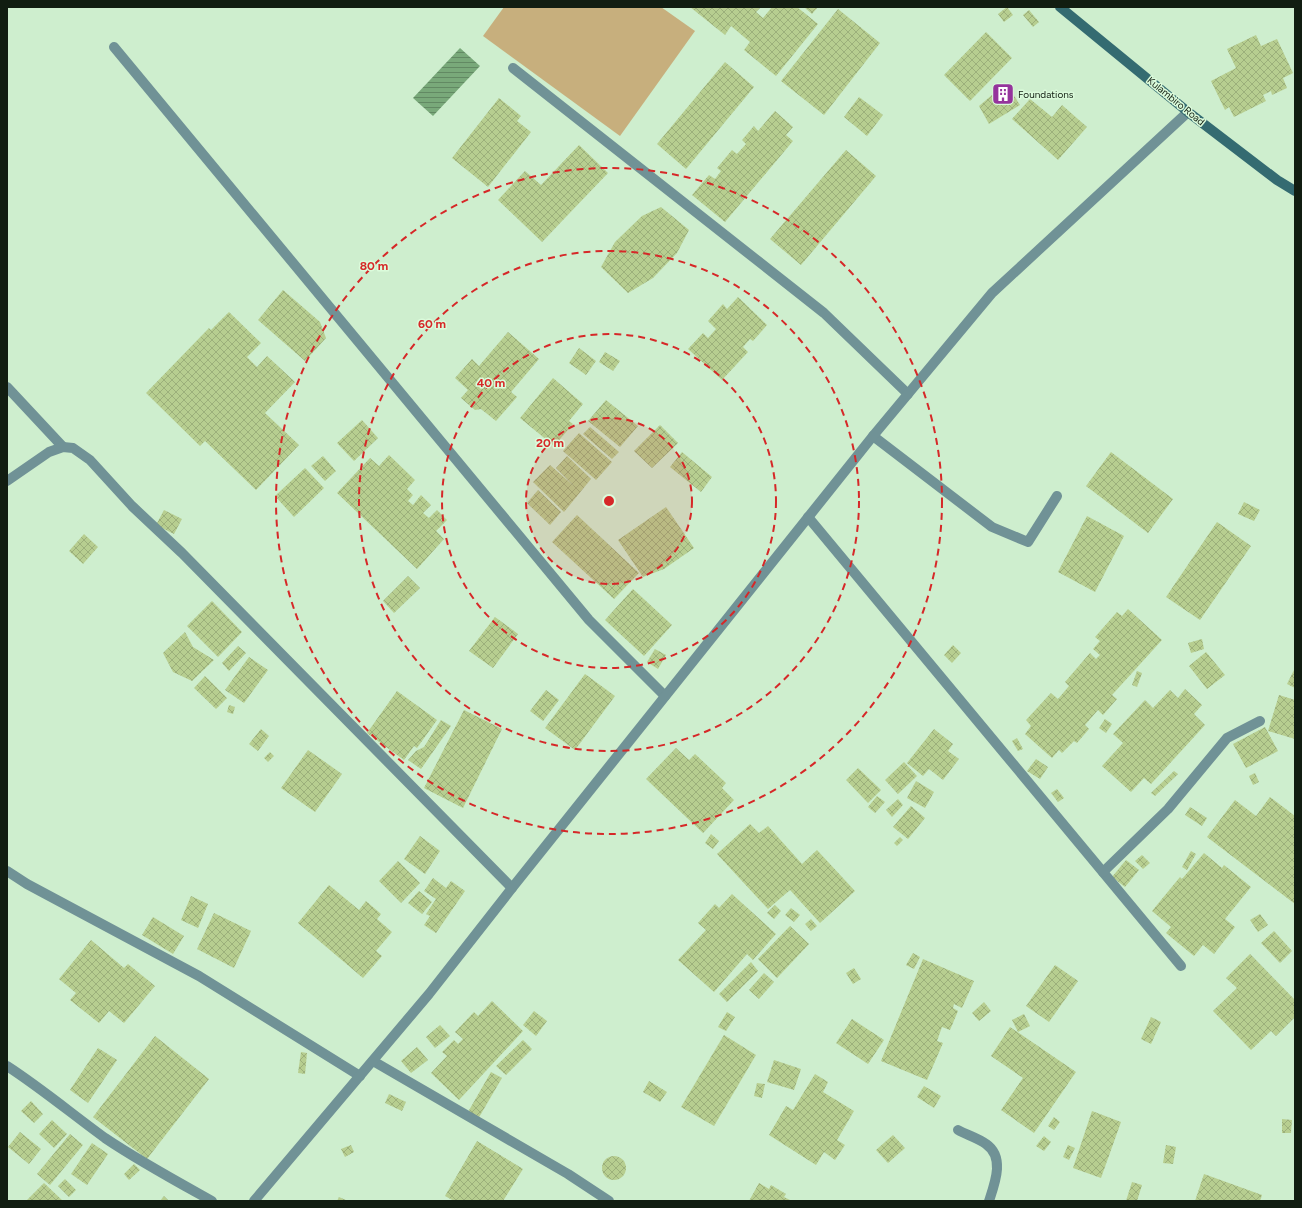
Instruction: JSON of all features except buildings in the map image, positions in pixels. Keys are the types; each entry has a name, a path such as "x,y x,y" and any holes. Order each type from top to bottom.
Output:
{"street":[{"name":"Kulambiro Road","path":"1060,7 1188,112 1277,180 1295,190"},
{"path":"114,46 588,620 665,696"},
{"path":"512,68 824,313 908,394"},
{"path":"254,1201 429,994 873,436 992,293 1188,112"},
{"path":"7,387 63,447"},
{"path":"873,436 992,527 1028,542 1057,496"},
{"path":"7,481 49,452 63,447 73,448 90,460 132,506 188,558 512,888"},
{"path":"808,517 1181,966"},
{"path":"1103,872 1168,809 1228,738 1260,721"},
{"path":"7,872 199,976 360,1076"},
{"path":"373,1061 568,1174 609,1201"},
{"path":"7,1066 138,1160 212,1201"},
{"path":"958,1130 987,1144 997,1160 996,1183 989,1201"}],"shaded area":[{"path":"504,7 661,7 695,31 620,136 483,36"},
{"path":"460,48 480,66 433,116 413,98"}],"place":[{"name":"Foundations","path":"1003,94"}]}
